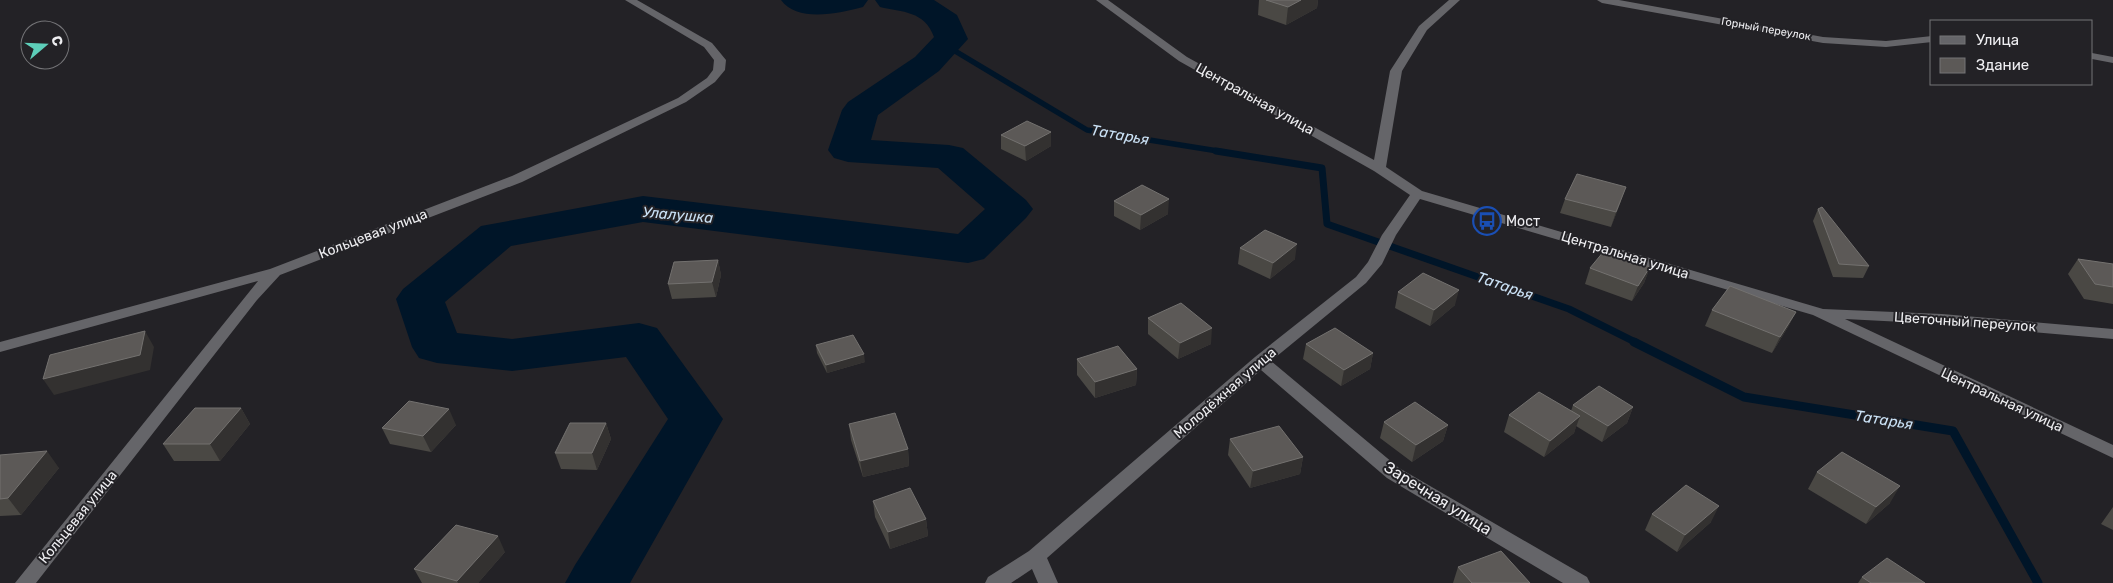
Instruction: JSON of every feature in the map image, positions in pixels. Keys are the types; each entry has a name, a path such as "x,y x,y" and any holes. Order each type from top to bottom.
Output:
{"street":[{"name":"Кольцевая улица","path":"25,583 252,297 275,272 517,179 682,100 711,80 719,70 720,60 717,54 708,46 630,0"},
{"name":"Центральная улица","path":"1100,0 1183,58 1378,168 1417,194 1818,312 2113,452"},
{"path":"1378,168 1396,71 1423,28 1455,0"},
{"name":"Горный переулок","path":"1602,0 1823,40 1886,44 1930,39"},
{"path":"2093,56 2113,60"},
{"name":"Молодёжная улица","path":"995,583 1036,556 1261,361 1361,280 1375,264 1389,235 1417,194"},
{"path":"0,347 275,272"},
{"name":"Цветочный переулок","path":"1818,312 2113,334"},
{"name":"Заречная улица","path":"1261,361 1393,473 1580,583"},
{"path":"1036,556 1048,583"}],"building":[{"path":"1266,0 1301,0 1288,7"},
{"path":"1027,121 1051,132 1025,146 1001,135"},
{"path":"1577,174 1626,187 1616,212 1565,199"},
{"path":"1142,185 1169,199 1141,215 1114,201"},
{"path":"1822,207 1869,266 1839,264 1818,209"},
{"path":"1265,230 1297,244 1273,263 1240,248"},
{"path":"1604,251 1650,267 1638,286 1590,268"},
{"path":"2078,259 2113,264 2113,287 2095,284"},
{"path":"718,260 712,282 668,284 674,262"},
{"path":"1423,273 1459,290 1434,310 1398,292"},
{"path":"1730,286 1796,312 1780,337 1712,310"},
{"path":"1181,303 1212,328 1180,343 1148,318"},
{"path":"1335,328 1373,353 1344,370 1306,344"},
{"path":"145,331 140,355 43,379 50,355"},
{"path":"853,335 864,354 826,365 816,345"},
{"path":"1118,346 1137,369 1095,382 1077,359"},
{"path":"1599,386 1633,407 1608,426 1573,405"},
{"path":"1539,392 1580,416 1550,441 1509,415"},
{"path":"409,401 449,409 423,436 382,428"},
{"path":"1415,402 1448,425 1416,445 1384,422"},
{"path":"195,408 241,408 210,444 163,444"},
{"path":"895,413 908,449 860,461 849,424"},
{"path":"570,423 606,423 592,453 555,453"},
{"path":"1279,426 1303,457 1253,471 1230,439"},
{"path":"47,451 8,498 0,499 0,455"},
{"path":"1842,452 1900,486 1876,507 1817,472"},
{"path":"1686,485 1719,506 1685,535 1652,514"},
{"path":"910,488 926,519 888,532 873,501"},
{"path":"456,525 498,536 457,581 414,569"},
{"path":"1501,551 1530,583 1472,583 1458,567"},
{"path":"1887,558 1925,583 1871,583 1862,577"}],"waterway":[{"name":"Улалушка","path":"797,0 810,5 852,0"},
{"name":"Улалушка","path":"597,583 696,419 639,339 512,355 437,347 420,299 497,235 643,209 968,249 1011,209 949,157 848,150 861,110 927,64 951,39 945,22 917,3 891,0"},
{"name":"Татарья","path":"945,45 1087,130 1224,152"},
{"name":"Татарья","path":"1216,151 1322,168 1327,224 1569,309 1637,343"},
{"name":"Татарья","path":"1634,342 1744,397 1953,431 2038,583"}],"place":[{"name":"Мост","path":"1487,221"}]}
